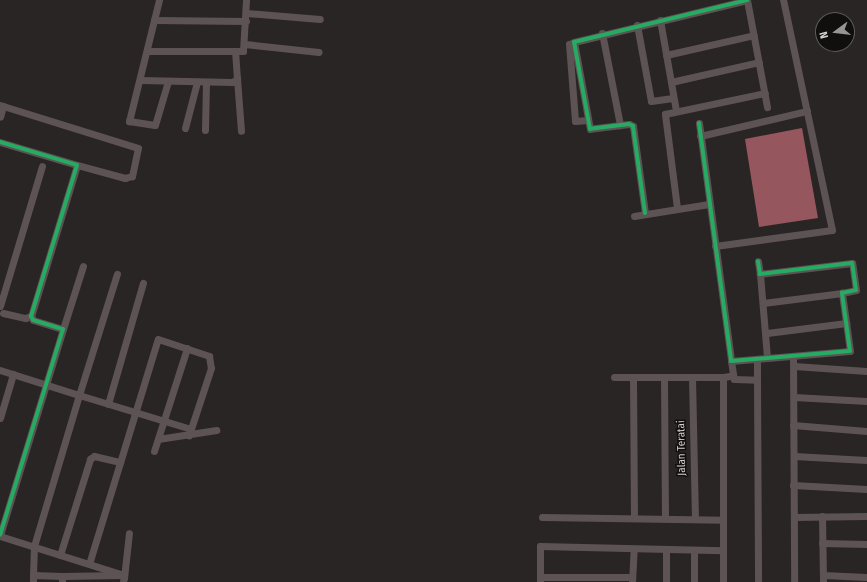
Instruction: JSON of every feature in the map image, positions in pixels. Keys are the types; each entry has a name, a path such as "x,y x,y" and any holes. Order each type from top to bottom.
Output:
{"street":[{"path":"159,0 140,80 127,117 135,124 149,127 159,119 168,81"},
{"path":"147,51 243,51 246,0"},
{"path":"588,120 575,121 569,44 602,33 747,0 767,107"},
{"path":"715,246 832,230 783,0"},
{"path":"154,20 246,17 320,19"},
{"path":"660,20 676,111"},
{"path":"637,25 651,102 674,98"},
{"path":"602,33 620,125"},
{"path":"666,55 754,34"},
{"path":"574,42 588,120 594,131 620,125 633,126 645,213"},
{"path":"244,44 320,52"},
{"path":"235,51 241,131"},
{"path":"671,82 759,62"},
{"path":"140,80 206,82 237,79"},
{"path":"185,128 197,82"},
{"path":"205,130 206,82"},
{"path":"677,208 664,116 676,111 765,93"},
{"path":"0,117 1,106 138,148 132,176 125,178 0,142"},
{"path":"700,136 807,111"},
{"path":"699,123 731,361 727,376 723,520 723,582"},
{"path":"63,329 33,320 32,316 76,165"},
{"path":"0,321 1,310 42,166"},
{"path":"634,216 645,213 709,204"},
{"path":"758,260 767,333 767,358"},
{"path":"760,274 851,262 856,289 842,293 763,303"},
{"path":"83,266 0,535 89,564 124,580"},
{"path":"116,274 34,546 33,579 124,580"},
{"path":"108,404 143,283"},
{"path":"731,361 849,352 842,293"},
{"path":"1,310 25,318 32,316"},
{"path":"767,333 846,323"},
{"path":"89,564 158,339 209,356 211,368 190,432"},
{"path":"154,451 187,348"},
{"path":"793,356 794,582"},
{"path":"757,359 758,582"},
{"path":"794,366 867,371"},
{"path":"0,370 164,421 190,432"},
{"path":"0,418 13,374"},
{"path":"614,377 727,376 734,379 757,380"},
{"path":"633,377 634,518"},
{"path":"664,377 665,518"},
{"name":"Jalan Teratai","path":"692,377 694,519"},
{"path":"794,396 867,401"},
{"path":"793,425 867,430"},
{"path":"158,439 190,432 216,430"},
{"path":"60,555 90,459 94,456 120,462"},
{"path":"794,456 867,460"},
{"path":"793,485 867,489"},
{"path":"822,516 823,579 851,579 867,576"},
{"path":"794,517 867,516"},
{"path":"542,517 723,520"},
{"path":"124,580 129,533"},
{"path":"822,543 867,544"},
{"path":"634,549 632,579 540,580 540,546 723,550"},
{"path":"666,549 666,582"},
{"path":"694,550 694,582"}],"shaded area":[{"path":"802,128 818,218 759,227 745,139"}],"cycle path":[{"path":"645,213 633,126 629,124 590,129 574,42 747,0"},
{"path":"699,123 731,361 850,351 842,293 856,290 852,263 760,274 758,261"},
{"path":"0,142 77,165 31,316 33,320 63,329 0,535"}]}
